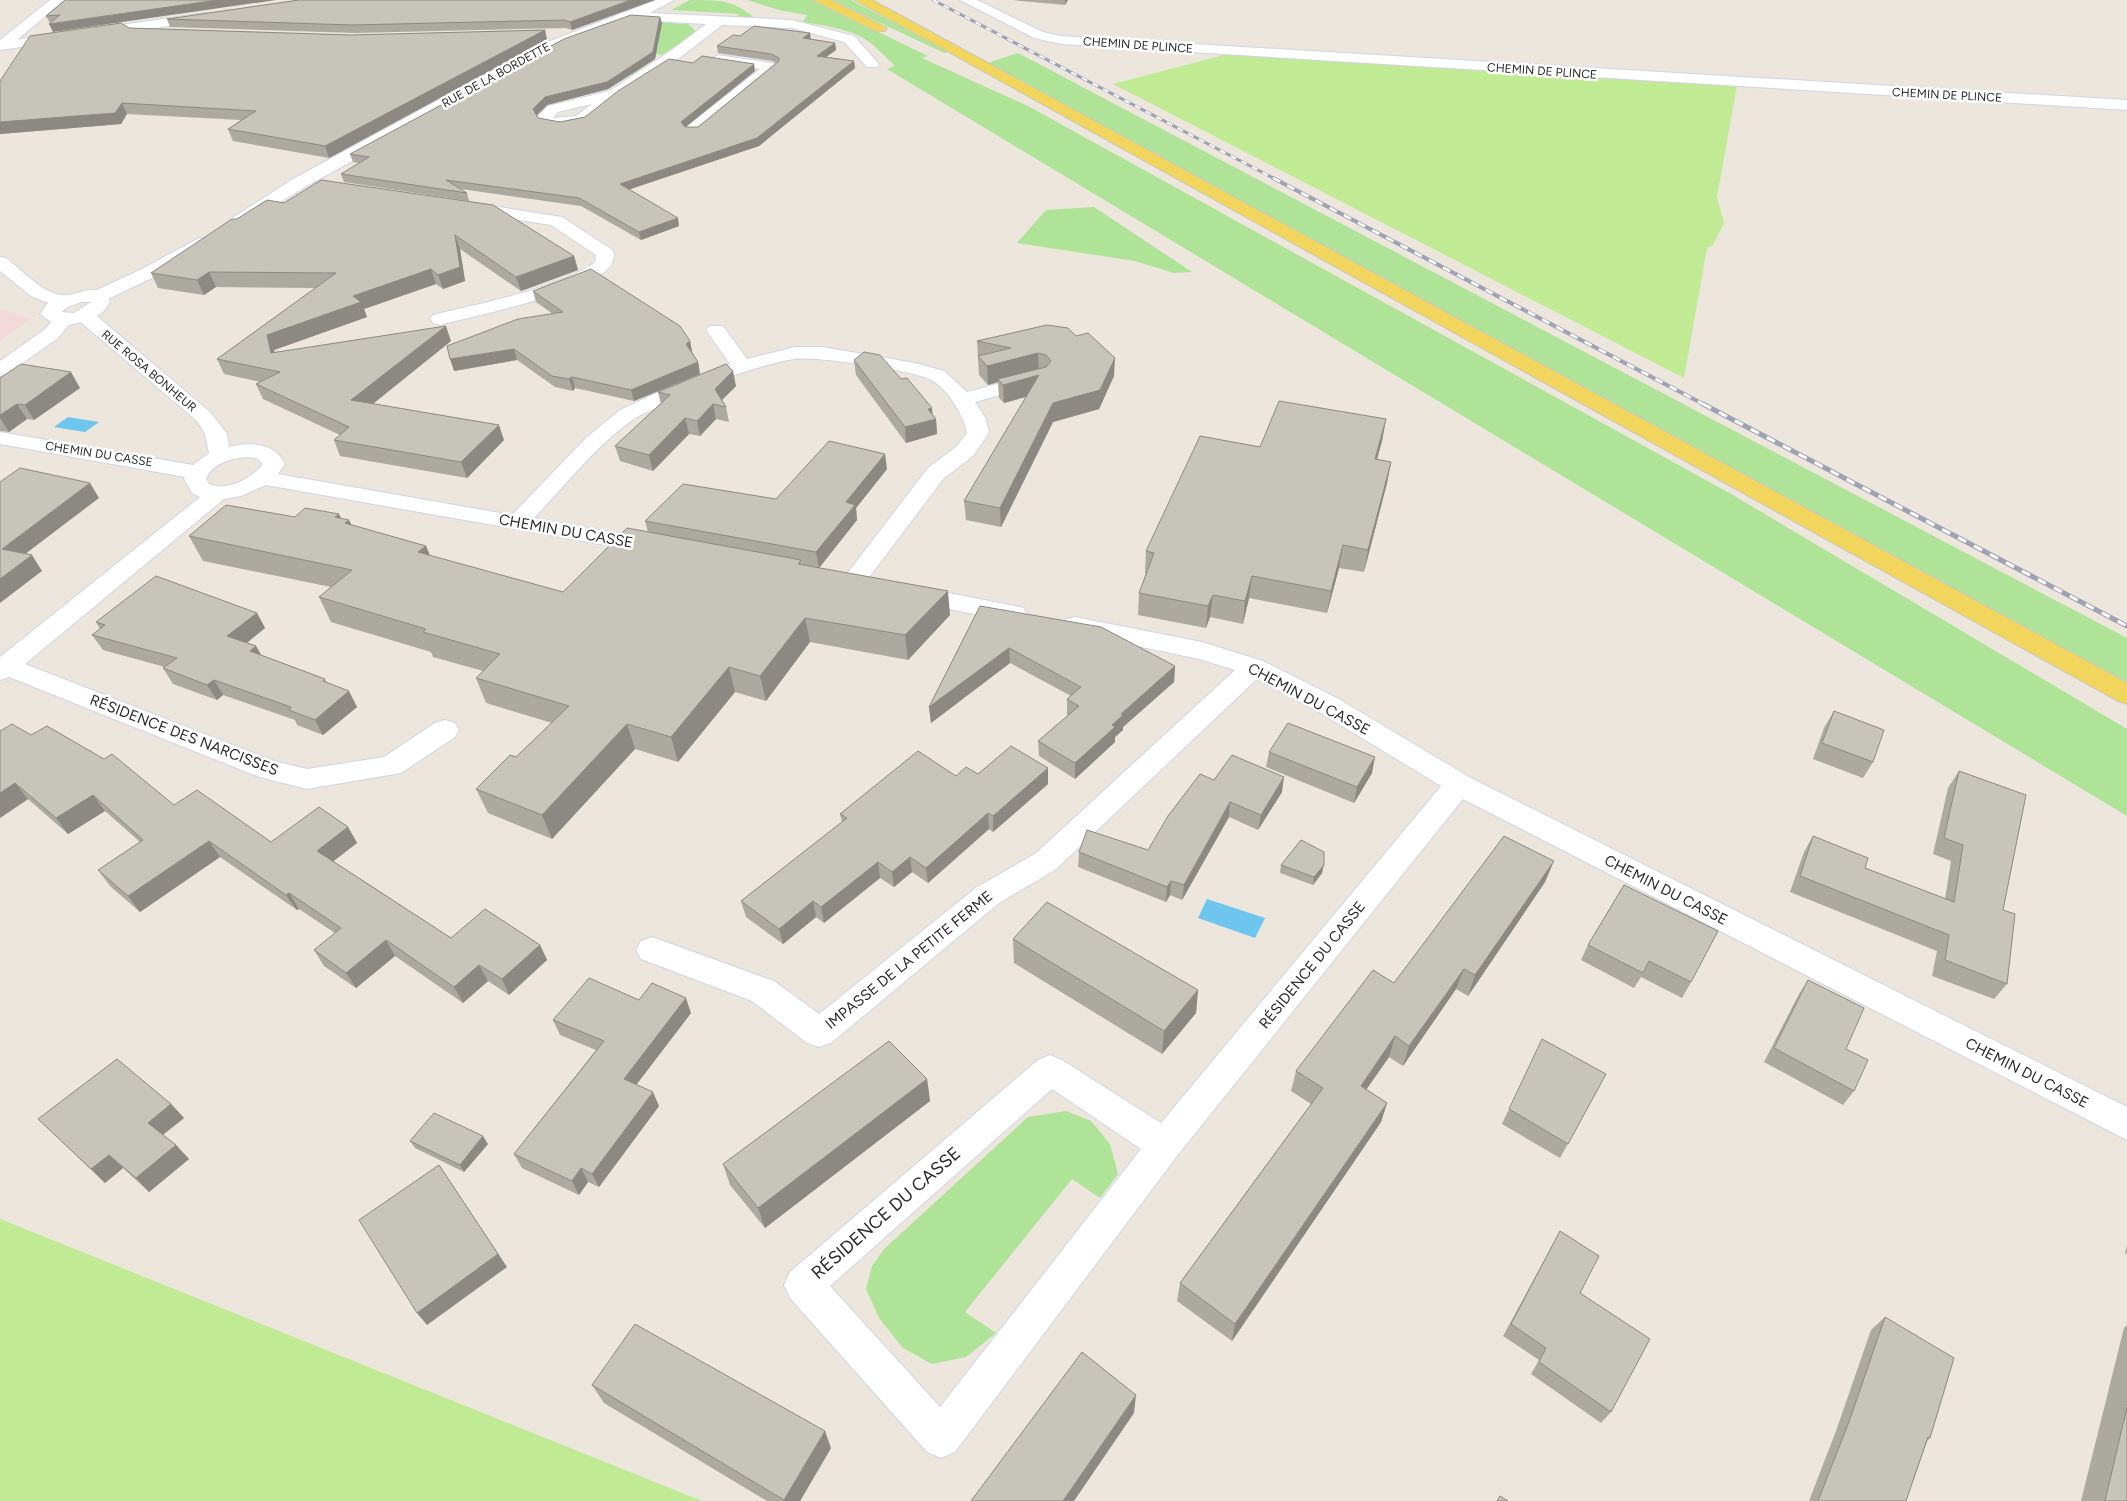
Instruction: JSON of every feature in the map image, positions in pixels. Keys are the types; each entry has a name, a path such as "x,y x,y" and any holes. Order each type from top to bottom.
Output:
{"main road":[{"path":"820,0 1101,132"},
{"path":"862,0 2127,695"}],"street":[{"path":"0,46 58,0"},
{"name":"RUE DE LA BORDETTE","path":"63,311 81,296 97,297 148,273 299,183 545,48 575,34 634,16 667,0"},
{"name":"CHEMIN DE PLINCE","path":"967,0 1048,39 2127,105"},
{"path":"0,46 218,15"},
{"path":"634,16 717,22 742,21 792,24 849,39 872,64"},
{"path":"614,94 677,53 717,22"},
{"path":"133,28 134,32 182,34"},
{"path":"545,35 575,34"},
{"path":"677,53 772,67 692,130"},
{"path":"299,183 330,188"},
{"path":"440,318 510,302 591,273 603,264 606,253 556,221 454,205"},
{"path":"0,262 63,311 84,315 97,309 101,302 97,297"},
{"path":"0,370 51,334 63,311"},
{"name":"RUE ROSA BONHEUR","path":"84,315 204,417 216,434 220,456"},
{"path":"716,330 742,366"},
{"path":"518,522 595,442 627,414 672,393 742,366 795,354 822,354 915,369 937,375 963,399 1039,379"},
{"name":"CHEMIN DU CASSE","path":"963,399 975,419 978,433 965,452 936,473 842,581 1202,651 1254,667 1328,705 1460,784 2127,1124"},
{"name":"CHEMIN DU CASSE","path":"0,438 197,472"},
{"path":"246,450 267,454 272,458 274,464 264,478 246,488 218,493 202,490 196,485 197,472 202,466 220,456 246,450"},
{"name":"CHEMIN DU CASSE","path":"264,478 676,551"},
{"name":"RÉSIDENCE DES NARCISSES","path":"4,668 218,493"},
{"name":"IMPASSE DE LA PETITE FERME","path":"652,950 764,991 819,1033 988,895 1045,862 1254,667"},
{"name":"RÉSIDENCE DES NARCISSES","path":"4,668 269,770 307,779 391,766 444,730"},
{"name":"RÉSIDENCE DU CASSE","path":"1164,1145 1050,1070 803,1285 941,1438 1164,1145 1460,784"}],"shaded area":[{"path":"0,309 32,318 0,341"}],"green space":[{"path":"690,0 720,1 735,5 758,21 733,20 739,14 671,10"},
{"path":"747,0 812,0 928,56 922,58 1028,106 1731,494 2127,729 2127,816 887,69 895,66 865,39 839,29 803,22 807,15 779,10"},
{"path":"832,0 851,0 950,52 944,53"},
{"path":"631,20 688,24 697,32 662,55 622,49 658,48 659,38 616,40 600,64 651,62 632,75 549,51"},
{"path":"1018,53 2127,638 2127,684 988,63"},
{"path":"1228,54 1737,85 1717,197 1724,223 1713,245 1707,248 1684,378 1113,84"},
{"path":"1094,207 1192,272 1174,273 1135,261 1017,243 1046,210"},
{"path":"1066,1111 1091,1121 1110,1144 1118,1174 1100,1198 1072,1179 965,1312 996,1333 966,1357 932,1364 903,1348 879,1318 866,1289 872,1266 884,1249 1028,1117"},
{"path":"0,1219 702,1501 0,1501"}],"water":[{"path":"68,417 99,422 85,432 54,427"},
{"path":"1207,899 1265,918 1255,938 1198,918"}],"building":[{"path":"65,0 218,0 49,24 60,15 46,16"},
{"path":"299,0 631,0 570,22 564,20 352,25 167,19"},
{"path":"631,15 660,17 653,52 607,82 545,97 533,109 538,118 560,122 585,117 618,91 669,59 693,63 702,56 754,64 681,122 685,127 698,127 779,61 779,58 771,54 717,46 733,35 740,36 754,26 810,33 803,38 835,43 817,56 854,61 757,138 620,184 678,218 639,232 579,198 446,180 467,193 341,174 369,157 350,154 564,39"},
{"path":"121,23 129,28 351,35 545,30 325,146 228,129 256,111 122,103 115,113 0,122 0,81 30,36"},
{"path":"321,180 493,205 574,256 516,277 455,235 460,267 438,275 431,269 353,296 361,302 267,335 271,353 446,326 351,400 499,425 461,462 334,440 349,427 256,384 280,372 217,359 336,273 209,272 197,280 151,273 232,219 237,219 267,200 284,203"},
{"path":"591,269 680,326 690,341 686,344 698,362 631,390 572,377 569,379 552,376 514,349 450,359 447,346 518,319 563,312 533,291"},
{"path":"1047,325 1068,328 1076,336 1088,333 1115,358 1100,390 1053,403 1000,508 964,501 1039,375 1003,385 998,379 1046,367 1051,361 1046,355 1038,353 987,366 978,356 1011,348 977,341"},
{"path":"864,352 880,355 901,379 907,378 932,408 928,409 936,419 905,427 854,360"},
{"path":"21,364 71,372 25,405 17,404 0,415 0,378"},
{"path":"726,364 733,371 715,389 726,407 713,404 697,421 685,418 649,455 615,446 670,395 658,392"},
{"path":"1279,401 1386,419 1375,459 1391,462 1368,550 1343,545 1331,591 1252,576 1245,601 1213,595 1208,606 1139,593 1154,553 1146,551 1200,436 1260,447"},
{"path":"829,441 885,454 846,502 855,505 816,552 645,521 683,484 776,499"},
{"path":"20,468 90,483 2,549 32,555 0,579 0,482"},
{"path":"226,505 295,517 305,508 339,514 335,517 349,520 345,523 426,546 418,552 563,592 627,528 801,560 798,564 948,591 905,635 805,618 760,676 729,667 671,737 627,724 542,815 476,789 510,755 516,757 569,706 476,678 500,654 423,632 426,629 319,597 352,570 189,536"},
{"path":"156,576 257,613 227,636 256,646 250,651 325,679 323,681 349,691 315,720 289,710 291,707 214,680 207,685 163,668 177,658 92,635 105,625 96,622"},
{"path":"980,606 1101,627 1175,666 1121,714 1123,715 1112,725 1115,727 1075,763 1038,741 1079,706 1067,699 1081,687 1009,648 929,707"},
{"path":"1834,711 1884,730 1873,762 1822,743"},
{"path":"1288,723 1375,757 1357,787 1269,752"},
{"path":"12,724 31,735 47,726 104,759 112,754 174,805 197,790 271,842 319,807 348,827 317,851 451,938 485,909 540,945 502,979 479,965 454,987 386,940 346,973 314,950 341,928 289,893 286,895 209,841 128,896 98,870 143,840 93,795 56,818 15,783 0,793 0,731"},
{"path":"1011,746 1048,768 993,816 988,813 926,868 910,857 892,872 878,862 821,907 813,901 779,929 741,901 847,818 840,814 918,751 956,776 966,767 978,774"},
{"path":"1232,755 1284,777 1261,815 1230,802 1184,885 1171,881 1167,887 1079,852 1087,830 1148,850 1168,816 1200,774 1214,780"},
{"path":"1959,771 2026,795 2003,910 2015,914 2007,984 1945,960 1949,935 1800,876 1813,836 1868,858 1865,868 1954,902 1963,845 1944,838"},
{"path":"1504,836 1554,861 1475,975 1464,969 1409,1046 1395,1036 1361,1086 1387,1103 1235,1324 1180,1283 1323,1088 1296,1071 1373,970 1394,983"},
{"path":"1301,840 1324,852 1324,865 1314,877 1281,865"},
{"path":"1624,885 1718,931 1691,982 1649,961 1643,973 1588,945"},
{"path":"1047,902 1198,990 1164,1031 1013,939"},
{"path":"589,978 639,1000 652,983 686,998 624,1079 653,1092 592,1174 581,1168 572,1181 514,1154 604,1041 553,1020"},
{"path":"1808,980 1864,1008 1846,1049 1868,1060 1854,1091 1774,1048"},
{"path":"1542,1039 1606,1074 1568,1144 1509,1109"},
{"path":"889,1041 927,1079 758,1208 723,1164"},
{"path":"117,1059 171,1104 148,1123 176,1145 136,1178 109,1155 91,1169 38,1119"},
{"path":"434,1113 483,1136 460,1165 410,1141"},
{"path":"439,1165 498,1254 417,1313 359,1220"},
{"path":"1560,1231 1599,1256 1580,1293 1650,1339 1611,1412 1539,1362 1546,1348 1511,1324"},
{"path":"1885,1317 1954,1358 1930,1438 1928,1437 1906,1501 1818,1501 1850,1419"},
{"path":"635,1324 825,1431 784,1500 592,1385"},
{"path":"1082,1352 1136,1395 1063,1501 971,1501"},
{"path":"2127,1407 2127,1501 2105,1501"},
{"path":"1500,1496 1508,1501 1497,1501"}],"railway":[{"path":"933,0 1275,179"},
{"path":"1273,178 1705,405"},
{"path":"1703,404 2127,626"}]}
